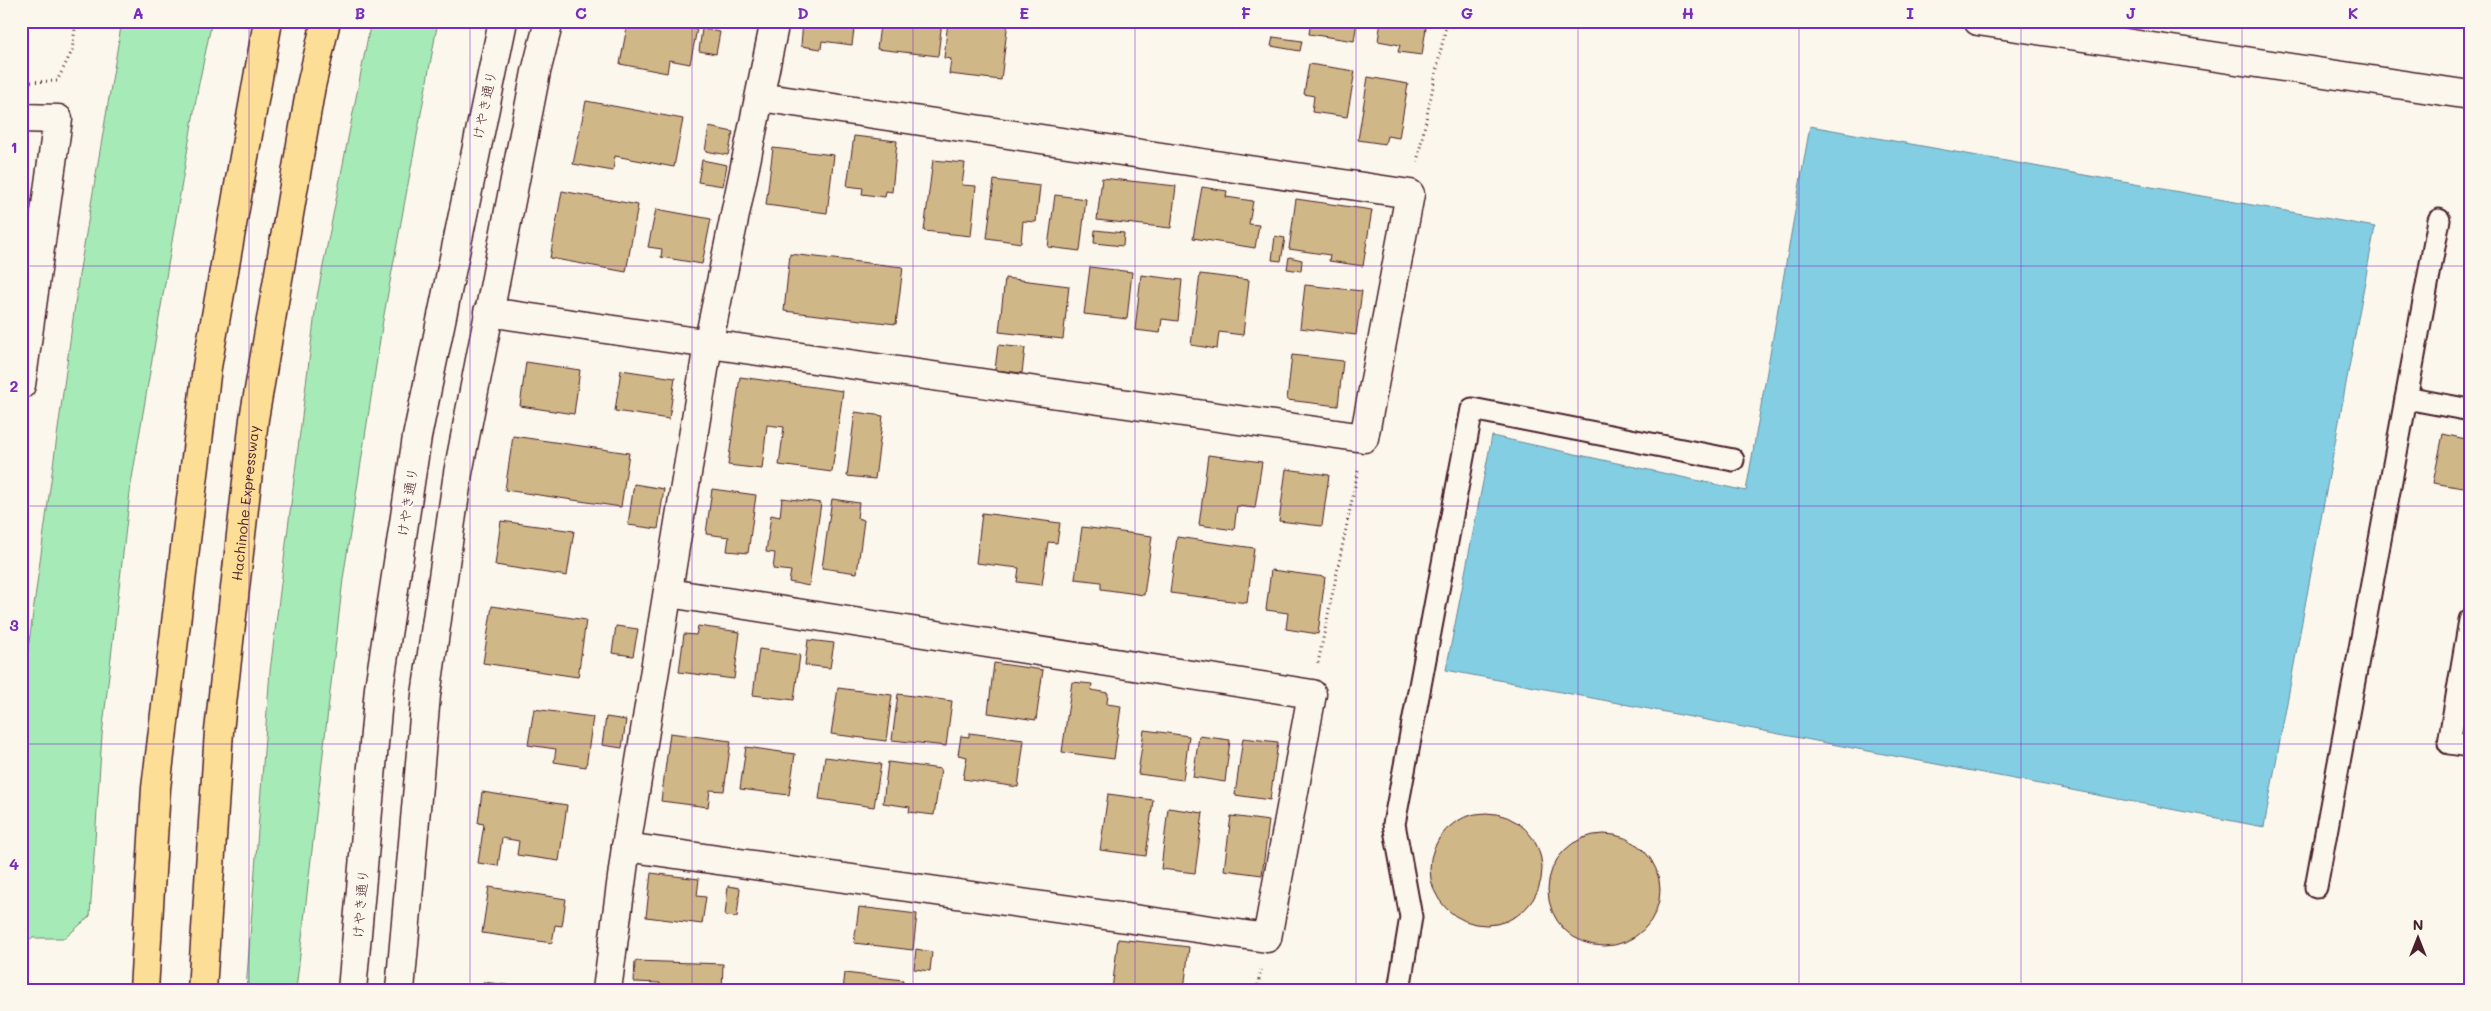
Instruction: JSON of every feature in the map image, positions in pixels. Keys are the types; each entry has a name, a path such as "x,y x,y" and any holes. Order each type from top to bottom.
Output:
{"highway":[{"path":"144,990 156,788 207,367 268,21"},
{"name":"Hachinohe Expressway","path":"202,990 219,730 254,419 311,86 326,21"}],"street":[{"name":"けやき通り","path":"352,990 378,688 412,466 448,281 503,21"},
{"path":"400,990 426,695 458,473 536,72 549,21"},
{"path":"607,990 626,847 708,345 775,21"},
{"path":"1978,21 2470,95"},
{"path":"488,312 1364,438 1410,194 760,97"},
{"path":"21,118 58,119 21,385"},
{"path":"626,847 1267,938 1312,694 669,593"}],"lane":[{"path":"2316,887 2439,220"},
{"path":"2406,398 2470,410"},
{"path":"1399,990 1411,917 1394,824 1472,409 1733,460"},
{"path":"2470,620 2449,743 2470,746"}],"path":[{"path":"21,82 57,81 72,51 76,21"},
{"path":"1410,194 1447,21"},
{"path":"1312,694 1364,438"}],"green space":[{"path":"122,21 212,21 198,88 131,484 102,735 90,916 65,938 32,938 21,943 21,701 79,275"},
{"path":"371,21 438,21 383,320 343,579 296,990 246,990 270,671 317,297"}],"water":[{"path":"1810,126 2375,227 2264,827 1446,670 1492,436 1746,491"}],"building":[{"path":"628,21 659,21 697,29 690,64 669,60 667,73 620,64"},
{"path":"803,21 855,21 852,45 822,41 821,49 801,46"},
{"path":"876,21 942,21 938,56 877,49 880,25 875,24"},
{"path":"948,21 1008,21 1001,80 949,74 951,59 944,58"},
{"path":"1311,21 1357,21 1354,41 1309,34"},
{"path":"1381,21 1427,21 1422,55 1398,52 1400,45 1378,41"},
{"path":"2106,21 2182,21 2182,29"},
{"path":"2414,21 2439,21 2438,27 2413,24"},
{"path":"702,29 720,32 716,54 699,51"},
{"path":"1273,37 1302,41 1300,51 1271,46"},
{"path":"1309,64 1355,71 1347,117 1312,112 1314,96 1304,94"},
{"path":"1368,77 1408,84 1399,138 1387,136 1385,144 1358,140"},
{"path":"586,101 683,119 674,167 615,156 613,171 573,164"},
{"path":"709,127 733,132 728,155 705,151"},
{"path":"854,136 897,141 892,192 886,191 885,197 862,194 863,188 847,186"},
{"path":"773,148 834,155 827,213 766,205"},
{"path":"702,160 727,165 723,186 698,182"},
{"path":"933,160 965,163 962,185 976,186 971,236 924,231"},
{"path":"1102,178 1176,186 1171,228 1097,220"},
{"path":"994,180 1040,186 1036,222 1023,221 1021,243 987,238"},
{"path":"1202,187 1227,191 1226,197 1253,201 1249,224 1259,225 1255,248 1193,238"},
{"path":"562,191 638,205 626,272 550,258"},
{"path":"1055,195 1086,199 1080,251 1048,247"},
{"path":"1296,199 1372,210 1363,266 1329,261 1330,255 1289,249"},
{"path":"656,209 711,219 702,264 661,257 662,249 648,247"},
{"path":"1095,230 1124,233 1123,246 1094,243"},
{"path":"1275,236 1285,238 1281,261 1272,260"},
{"path":"790,254 903,267 896,324 784,311"},
{"path":"1289,257 1302,260 1301,271 1287,269"},
{"path":"1090,267 1132,272 1127,319 1084,314"},
{"path":"1200,274 1249,280 1243,335 1219,332 1217,349 1191,345"},
{"path":"1141,275 1182,280 1178,321 1162,319 1160,333 1135,330"},
{"path":"1005,278 1069,286 1063,339 999,332"},
{"path":"1305,285 1362,291 1356,335 1300,328"},
{"path":"998,345 1025,348 1022,373 995,370"},
{"path":"1292,355 1343,361 1338,406 1287,400"},
{"path":"526,362 580,370 574,414 520,406"},
{"path":"621,370 675,378 669,419 615,411"},
{"path":"740,377 843,391 832,472 779,465 784,427 767,425 762,469 728,465"},
{"path":"855,412 883,416 875,479 847,476"},
{"path":"2443,434 2470,440 2470,489 2433,483"},
{"path":"513,436 629,453 621,507 505,490"},
{"path":"1208,455 1262,462 1255,508 1237,506 1234,530 1199,525"},
{"path":"1286,469 1329,475 1322,526 1279,521"},
{"path":"634,484 664,489 658,529 628,525"},
{"path":"712,489 756,495 748,553 727,551 729,537 706,534"},
{"path":"782,498 821,503 809,586 789,582 791,571 773,569 775,553 766,552 771,515 780,517"},
{"path":"832,499 859,503 857,518 864,520 857,573 822,568"},
{"path":"982,513 1060,523 1057,543 1048,542 1042,585 1017,582 1019,568 976,563"},
{"path":"501,521 574,531 567,576 495,565"},
{"path":"1082,527 1152,536 1144,595 1101,589 1101,582 1075,579"},
{"path":"1177,537 1254,548 1247,603 1170,593"},
{"path":"1271,570 1325,577 1318,634 1286,629 1288,613 1266,610"},
{"path":"492,606 586,620 578,677 483,663"},
{"path":"616,626 638,629 633,656 612,653"},
{"path":"698,626 740,632 734,679 679,672 684,634 696,635"},
{"path":"808,640 834,643 830,668 805,665"},
{"path":"759,649 800,655 794,700 753,695"},
{"path":"994,663 1043,670 1036,720 988,713"},
{"path":"1072,682 1092,684 1091,690 1108,693 1107,704 1121,706 1114,759 1062,752"},
{"path":"838,688 892,695 886,741 831,734"},
{"path":"898,694 952,701 946,746 892,740"},
{"path":"534,709 593,717 586,767 554,762 556,749 528,745"},
{"path":"606,717 626,720 622,748 602,745"},
{"path":"1144,730 1189,736 1183,780 1138,774"},
{"path":"670,733 731,741 724,791 710,790 708,807 661,801"},
{"path":"969,733 1024,740 1018,787 963,779 967,757 958,755 961,736 969,737"},
{"path":"1199,736 1230,740 1225,782 1193,777"},
{"path":"1243,738 1278,742 1270,800 1235,795"},
{"path":"746,747 795,754 789,795 740,789"},
{"path":"825,757 881,764 874,807 819,799"},
{"path":"888,762 941,769 934,815 909,812 910,807 883,803"},
{"path":"482,792 567,805 559,861 517,855 519,841 502,838 498,866 478,863 484,824 478,823"},
{"path":"1108,794 1153,800 1146,856 1100,850"},
{"path":"1168,808 1203,813 1195,873 1161,869"},
{"path":"1486,813 1507,817 1526,829 1538,848 1542,869 1538,890 1526,909 1507,921 1486,925 1465,921 1446,909 1434,890 1430,869 1434,848 1446,829 1465,817"},
{"path":"1231,816 1269,821 1262,875 1224,870"},
{"path":"1604,834 1625,838 1644,850 1656,869 1660,890 1656,911 1644,930 1625,942 1604,946 1583,942 1564,930 1552,911 1548,890 1552,869 1564,850 1583,838"},
{"path":"651,873 699,879 697,896 706,897 702,924 646,917"},
{"path":"728,886 740,888 737,917 725,916"},
{"path":"489,887 566,899 562,926 555,925 552,943 482,933"},
{"path":"859,907 917,914 913,950 854,943"},
{"path":"1118,939 1189,947 1184,990 1112,990"},
{"path":"916,949 932,952 930,971 914,969"},
{"path":"635,961 723,964 722,990 659,990 660,983 634,982"},
{"path":"845,973 903,980 902,990 843,990"},
{"path":"483,982 545,990 482,990"}]}
